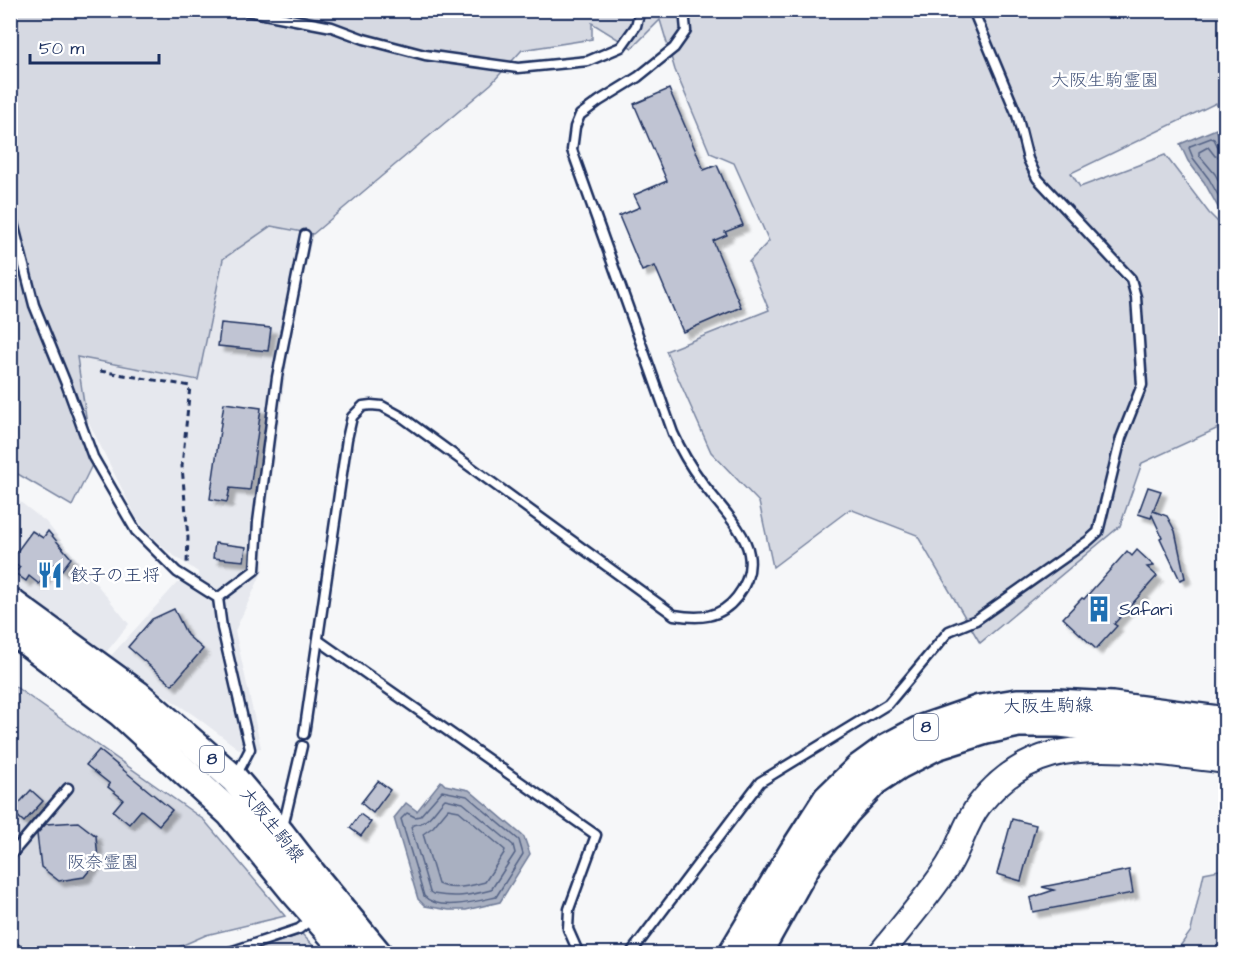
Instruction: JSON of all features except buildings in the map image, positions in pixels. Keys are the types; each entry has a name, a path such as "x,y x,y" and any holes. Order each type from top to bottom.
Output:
{"main road":[{"name":"大阪生駒線","path":"10,602 138,695 234,779 281,834 302,882"},
{"name":"大阪生駒線","path":"10,629 122,713 302,882 325,909 378,954"},
{"name":"大阪生駒線","path":"732,954 827,799 859,768 888,747 922,729 980,709 1017,703 1112,706 1226,721"},
{"name":"大阪生駒線","path":"757,954 810,861 846,812 875,781 899,765 936,746 986,729 1018,723 1060,723 1226,742"},
{"path":"880,954 949,865 976,808 992,789 1014,771 1033,760 1064,751 1110,748 1226,760"},
{"name":"大阪生駒線","path":"325,909 349,954"}],"lane":[{"path":"242,10 332,27 364,39 425,55 518,68 588,61 621,47 636,26 640,10"},
{"path":"304,734 346,439 352,417 363,406 382,406 402,417 674,615 693,618 712,616 731,605 740,593 749,574 750,554 743,538 685,458 673,433 572,150 575,127 580,115 638,77 674,48 686,31 684,10"},
{"path":"630,954 760,782 888,704 949,631 976,620 1098,532 1121,438 1142,385 1136,297 1131,279 1037,178 1028,159 1017,116 974,10"},
{"path":"10,211 34,305 68,386 93,457 136,531 177,572 218,598"},
{"path":"218,598 255,570 258,522 277,377 304,235"},
{"path":"218,598 222,628 250,749 234,779"},
{"path":"318,640 596,835 569,909 568,929 579,954"},
{"path":"281,834 302,746"},
{"path":"10,856 68,788"},
{"path":"224,954 299,929 325,909"},
{"path":"10,944 21,954"}],"path":[{"path":"100,370 190,386 182,466 188,551 187,565 177,572"}],"shaded area":[{"path":"271,226 313,234 291,334 265,524 263,570 235,631 261,748 240,750 195,716 109,658 177,583 199,580 198,572 167,551 147,532 136,517 86,417 63,350 101,363 198,380 223,259"},
{"name":"餃子の王将","path":"10,494 46,522 129,624 104,655 11,588"}],"green space":[{"name":"大阪生駒霊園","path":"11,11 1225,11 1225,128 1216,103 1071,173 1080,187 1165,155 1209,213 1225,229 1225,425 1142,463 1120,526 980,643 917,535 850,509 773,567 759,502 711,452 666,351 769,310 749,262 769,241 734,163 710,153 675,70 660,20 632,48 592,23 592,39 522,50 491,84 313,234 271,226 223,259 198,380 77,357 93,463 72,506 11,470"},
{"name":"阪奈霊園","path":"10,683 204,820 285,916 206,935 165,953 11,953"},
{"path":"1219,870 1225,875 1225,953 1175,953 1191,931 1204,873"},
{"path":"302,934 320,953 245,953"}],"water":[{"path":"1216,129 1225,150 1225,212 1219,209 1204,182 1188,161 1180,144"},
{"path":"441,781 445,785 469,790 524,837 530,854 500,902 466,910 449,910 425,906 418,899 394,818 406,803 417,811"}],"place":[{"name":"餃子の王将","path":"50,575"},
{"name":"Safari","path":"1099,609"}]}
